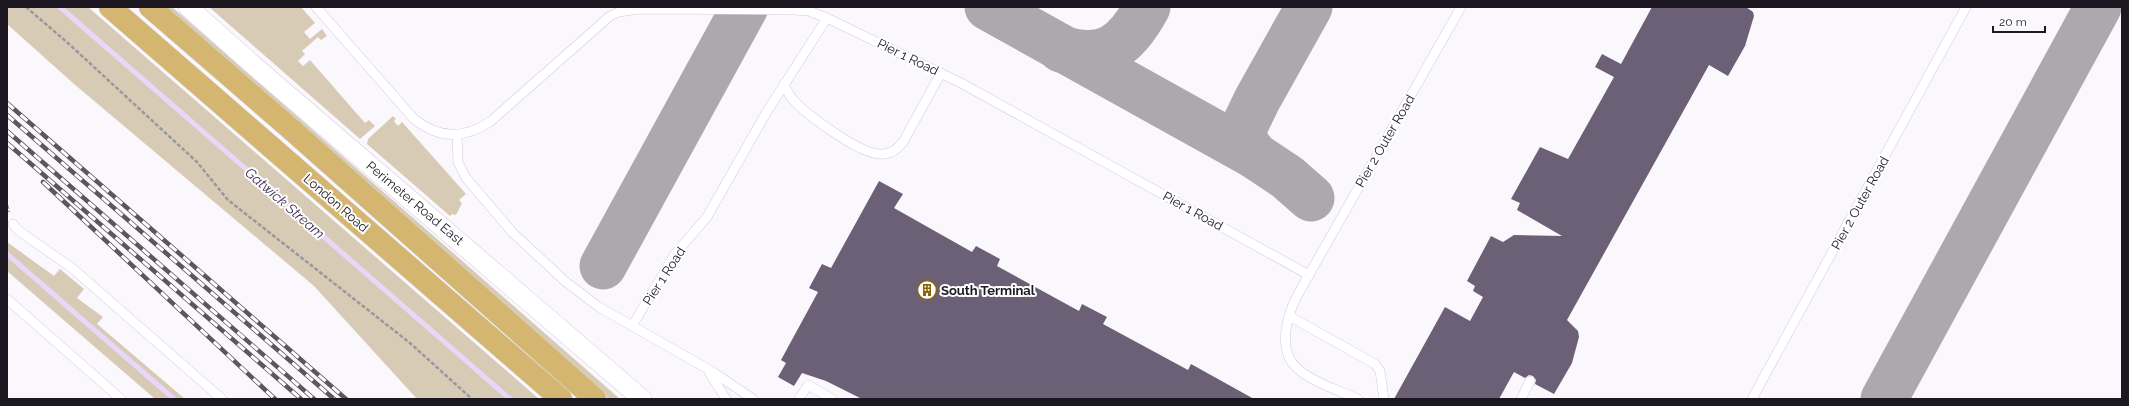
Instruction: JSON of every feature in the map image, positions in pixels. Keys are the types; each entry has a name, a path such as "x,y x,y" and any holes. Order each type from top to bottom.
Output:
{"main road":[{"name":"London Road","path":"110,7 561,399"},
{"name":"London Road","path":"150,7 292,130 595,399"}],"street":[{"name":"Perimeter Road East","path":"188,7 252,64 642,399"}],"lane":[{"path":"316,7 414,118 434,130 457,134 474,132 491,121 596,28 619,12 638,9 794,10 809,11 827,18"},
{"name":"Pier 2 Outer Road","path":"1358,399 1313,378 1296,367 1292,362 1286,345 1286,327 1289,316 1309,275 1461,7"},
{"name":"Pier 2 Outer Road","path":"1752,399 1966,7"},
{"name":"Pier 1 Road","path":"632,326 675,254 707,217 784,84 827,18 941,72 1309,275"},
{"path":"784,84 796,103 824,126 861,148 880,154 894,151 903,142 941,72"},
{"path":"457,134 457,155 462,172 513,233 577,292 599,307 706,368 753,399"},
{"path":"13,224 19,232 72,268 222,399"},
{"path":"7,299 121,399"},
{"path":"1289,316 1375,364 1380,371 1384,399"},
{"path":"706,368 726,399"},
{"path":"814,377 802,394 832,399"},
{"path":"1521,399 1530,381"}],"path":[{"path":"26,7 69,44 197,162 228,200 410,343 472,399"}],"shaded area":[{"path":"7,7 88,7 539,399 417,399 314,286 74,84 7,24"},
{"path":"159,7 172,7 620,399 609,399"},
{"path":"209,7 301,7 315,23 304,32 310,39 322,29 327,36 321,40 318,37 302,51 305,54 298,61 303,66 310,60 365,123 369,120 375,126 360,139"},
{"path":"393,116 396,119 394,121 398,126 402,122 466,194 459,200 462,203 456,215 452,214 450,216 367,144 368,139"},
{"path":"7,242 54,276 60,269 84,289 77,298 103,317 97,324 185,399 155,399 7,271"}],"building":[{"path":"1652,7 1746,7 1753,12 1754,16 1745,46 1728,76 1709,65 1567,320 1578,331 1579,337 1572,363 1554,394 1535,384 1536,380 1533,376 1529,375 1525,378 1514,372 1499,399 1394,399 1445,307 1470,321 1483,297 1473,291 1475,286 1467,281 1491,236 1503,242 1514,235 1562,236 1517,210 1520,203 1511,199 1540,147 1568,159 1614,77 1595,67 1602,54 1621,64"},
{"name":"South Terminal","path":"879,181 903,194 894,208 972,252 976,246 1000,259 997,266 1079,311 1082,304 1107,317 1103,324 1188,370 1191,364 1254,399 862,399 826,381 802,373 794,386 778,377 786,363 781,360 818,292 809,288 822,264 831,268"}],"waterway":[{"name":"Gatwick Stream","path":"60,7 510,399"},
{"path":"7,254 174,399"}],"taxiway":[{"path":"603,266 745,7"},
{"path":"988,7 1254,155 1287,177 1311,198"},
{"path":"1061,49 1077,53 1091,54 1103,52 1123,40 1147,7"},
{"path":"1254,155 1244,141 1244,127 1257,100 1309,7"},
{"path":"1884,399 2098,7"}],"railway":[{"path":"7,103 346,399"},
{"path":"7,115 334,399"},
{"path":"7,131 314,399"},
{"path":"7,143 301,399"},
{"path":"43,182 275,399"}],"place":[{"name":"South Terminal","path":"927,290"}]}
